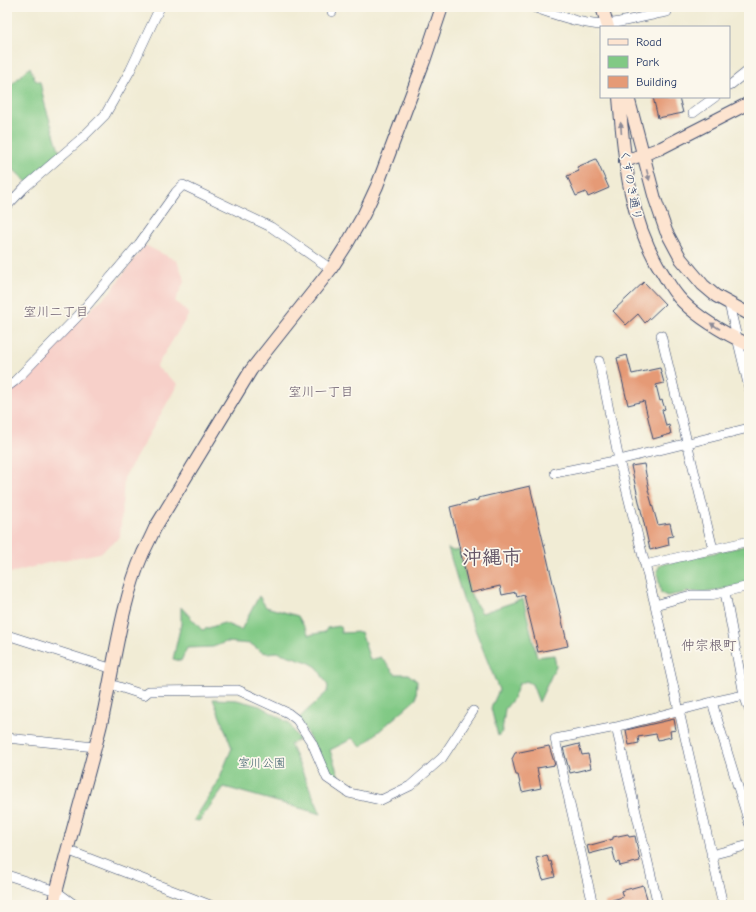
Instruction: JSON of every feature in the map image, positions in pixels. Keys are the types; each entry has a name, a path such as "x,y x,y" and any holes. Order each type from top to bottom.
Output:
{"street":[{"path":"7,206 10,198 24,188 82,138 105,115 130,71 160,7"},
{"path":"53,905 66,850 96,747 125,611 143,554 155,528 251,370 331,268 364,214 377,186 429,48 442,7"},
{"path":"533,7 550,13 594,24 607,25 667,12"},
{"path":"602,7 607,25"},
{"path":"730,85 749,70"},
{"name":"くすのき通り","path":"619,98 625,161 635,214 656,265 683,302 701,316 749,345"},
{"name":"くすのき通り","path":"628,98 655,199 666,231 681,259 703,286 729,304 749,314"},
{"path":"693,113 714,98"},
{"path":"625,161 661,148 749,103"},
{"path":"7,387 78,316 139,244 176,192 183,185 271,227 331,268"},
{"path":"729,304 749,388"},
{"path":"661,335 712,549"},
{"path":"599,361 619,460 655,605 723,905"},
{"path":"555,473 619,460 749,428"},
{"path":"645,565 749,541"},
{"path":"655,605 691,595 711,595 749,586"},
{"path":"724,592 749,709"},
{"path":"7,635 113,669"},
{"path":"110,684 144,695 149,691 238,690 288,713 297,720 312,743 327,778 349,792 381,800 410,786 442,758 473,711"},
{"path":"594,905 555,739 616,727 679,710 746,695"},
{"path":"712,702 749,823"},
{"path":"616,727 658,905"},
{"path":"7,738 96,747"},
{"path":"711,855 749,845"},
{"path":"66,850 210,905"},
{"path":"7,875 56,891 75,905"}],"shaded area":[{"path":"145,245 177,261 185,280 175,301 189,314 156,367 178,384 124,478 120,537 100,553 48,563 7,574 7,392 83,316 110,292"}],"green space":[{"path":"30,67 35,80 40,82 45,105 61,156 29,184 14,170 7,167 7,89"},
{"path":"749,545 749,583 710,592 689,592 667,596 661,593 657,571 660,565"},
{"path":"448,548 453,551 459,550 472,598 482,613 523,599 537,657 554,655 556,666 539,702 532,684 526,681 519,684 513,699 505,709 502,732 498,736 491,708 499,690 463,599"},
{"path":"259,596 266,607 298,616 309,635 325,632 327,628 340,626 341,633 361,632 370,660 381,657 395,674 408,674 417,681 416,699 361,747 352,738 330,750 341,783 330,776 299,718 327,692 328,686 317,667 308,662 277,652 262,652 251,644 226,642 213,647 187,648 181,661 173,659 181,624 181,607 202,630 224,623 241,630"},
{"name":"室川公園","path":"213,699 237,700 260,706 289,723 299,740 290,744 321,814 224,787 199,821 194,820 217,784 232,748"}],"building":[{"path":"653,98 679,98 683,113 658,118"},
{"path":"596,159 609,188 588,197 586,192 576,196 567,176 579,171 577,167"},
{"path":"644,282 665,304 645,323 638,314 626,325 613,311"},
{"path":"627,355 632,374 660,368 664,383 656,385 660,401 662,400 665,409 662,410 666,426 669,425 671,434 653,439 644,401 628,405 617,358"},
{"path":"644,464 648,490 658,525 670,523 673,536 668,537 669,545 650,550 631,466"},
{"path":"530,486 568,646 538,652 524,595 517,597 516,592 502,595 500,586 470,593 450,507 478,500 478,498"},
{"path":"674,719 676,730 670,731 671,737 658,740 656,734 638,737 639,743 629,745 626,730"},
{"path":"579,744 582,755 588,754 591,768 570,773 563,748"},
{"path":"549,746 555,765 537,768 541,788 522,792 512,759 515,753"},
{"path":"628,834 629,837 635,836 640,861 620,866 619,862 616,863 612,848 589,854 587,846 613,839 613,837"},
{"path":"547,855 549,862 551,861 555,877 543,880 536,858"},
{"path":"643,885 649,905 605,905 605,902 623,897 621,891"}],"district":[{"name":"室川二丁目","path":"56,311"},
{"name":"室川一丁目","path":"321,391"},
{"name":"沖縄市","path":"492,557"},
{"name":"仲宗根町","path":"709,645"}]}
